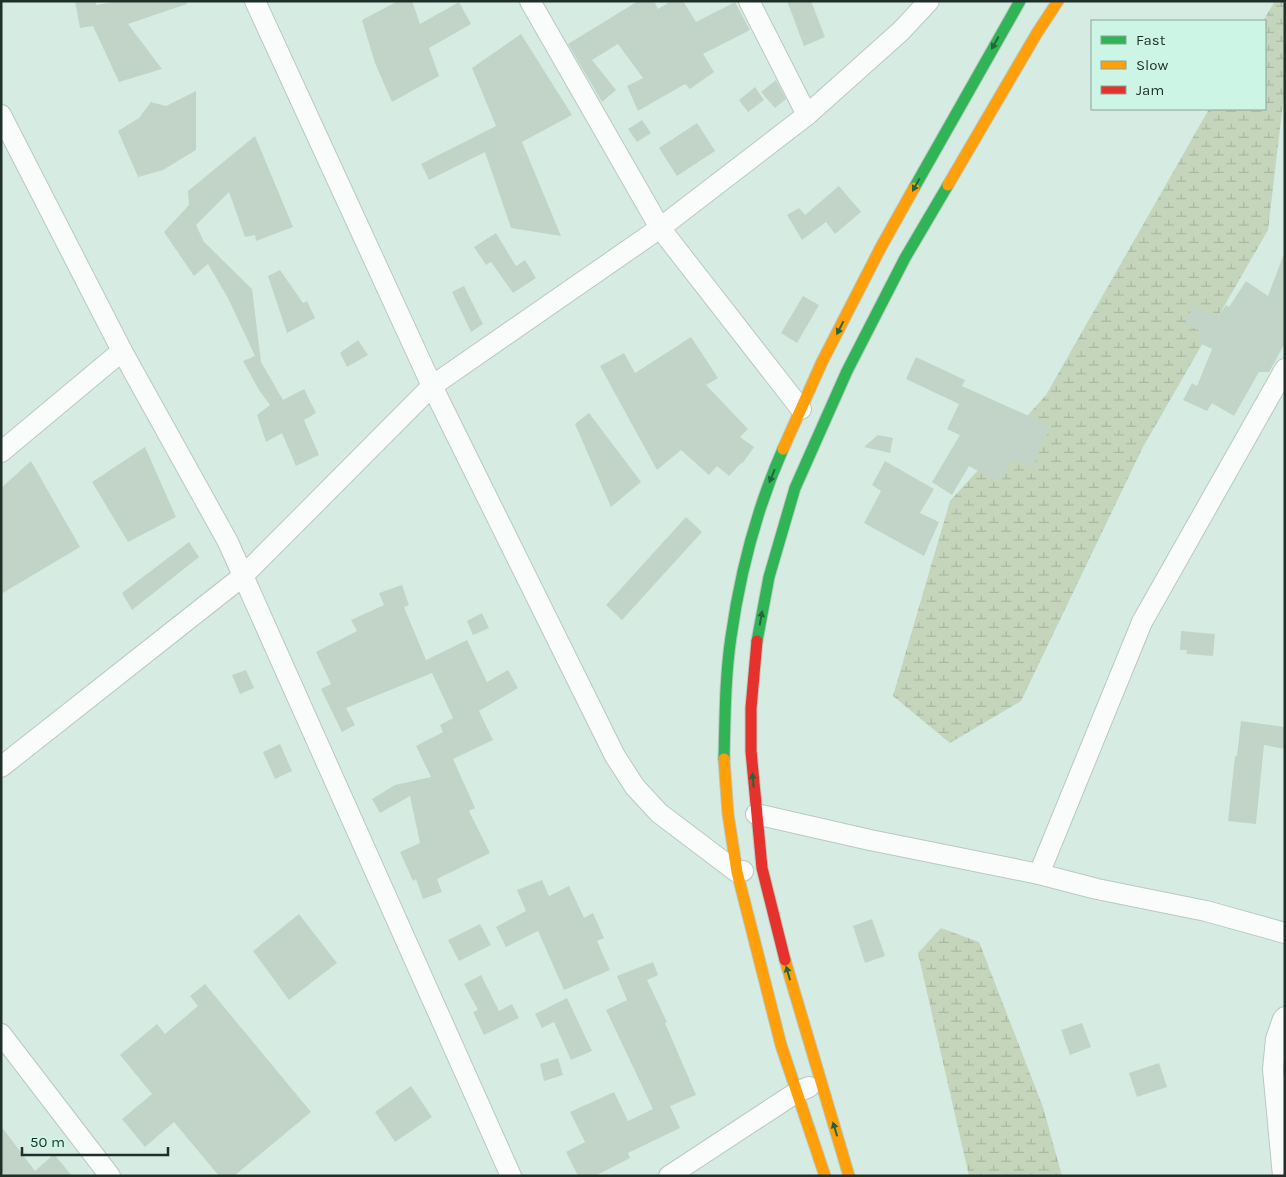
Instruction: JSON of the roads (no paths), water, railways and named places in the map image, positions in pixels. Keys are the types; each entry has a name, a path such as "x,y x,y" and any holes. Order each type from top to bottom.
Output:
{"street":[{"path":"255,1 432,386 615,756 635,787 659,812 737,872 762,868"},
{"path":"530,1 660,228 801,409"},
{"path":"749,1 807,115"},
{"path":"1,768 243,576 432,386 660,228 807,115 901,30 929,1"},
{"path":"849,1176 785,961 762,868 751,751 756,648 769,577 795,488 847,371 905,258 1037,32 1058,1"},
{"path":"825,1176 781,1045 737,872 728,814 724,759 726,699 731,638 742,573 770,479 822,362 881,247 1012,5 1037,32"},
{"path":"1,115 122,351 228,542 511,1176"},
{"path":"1,452 122,351"},
{"path":"1039,874 1142,622 1285,369"},
{"path":"756,814 1206,911 1285,933"},
{"path":"1283,1176 1273,1069 1276,1040 1285,1017"},
{"path":"1,1034 110,1176"},
{"path":"669,1176 797,1092 820,1083"}]}
